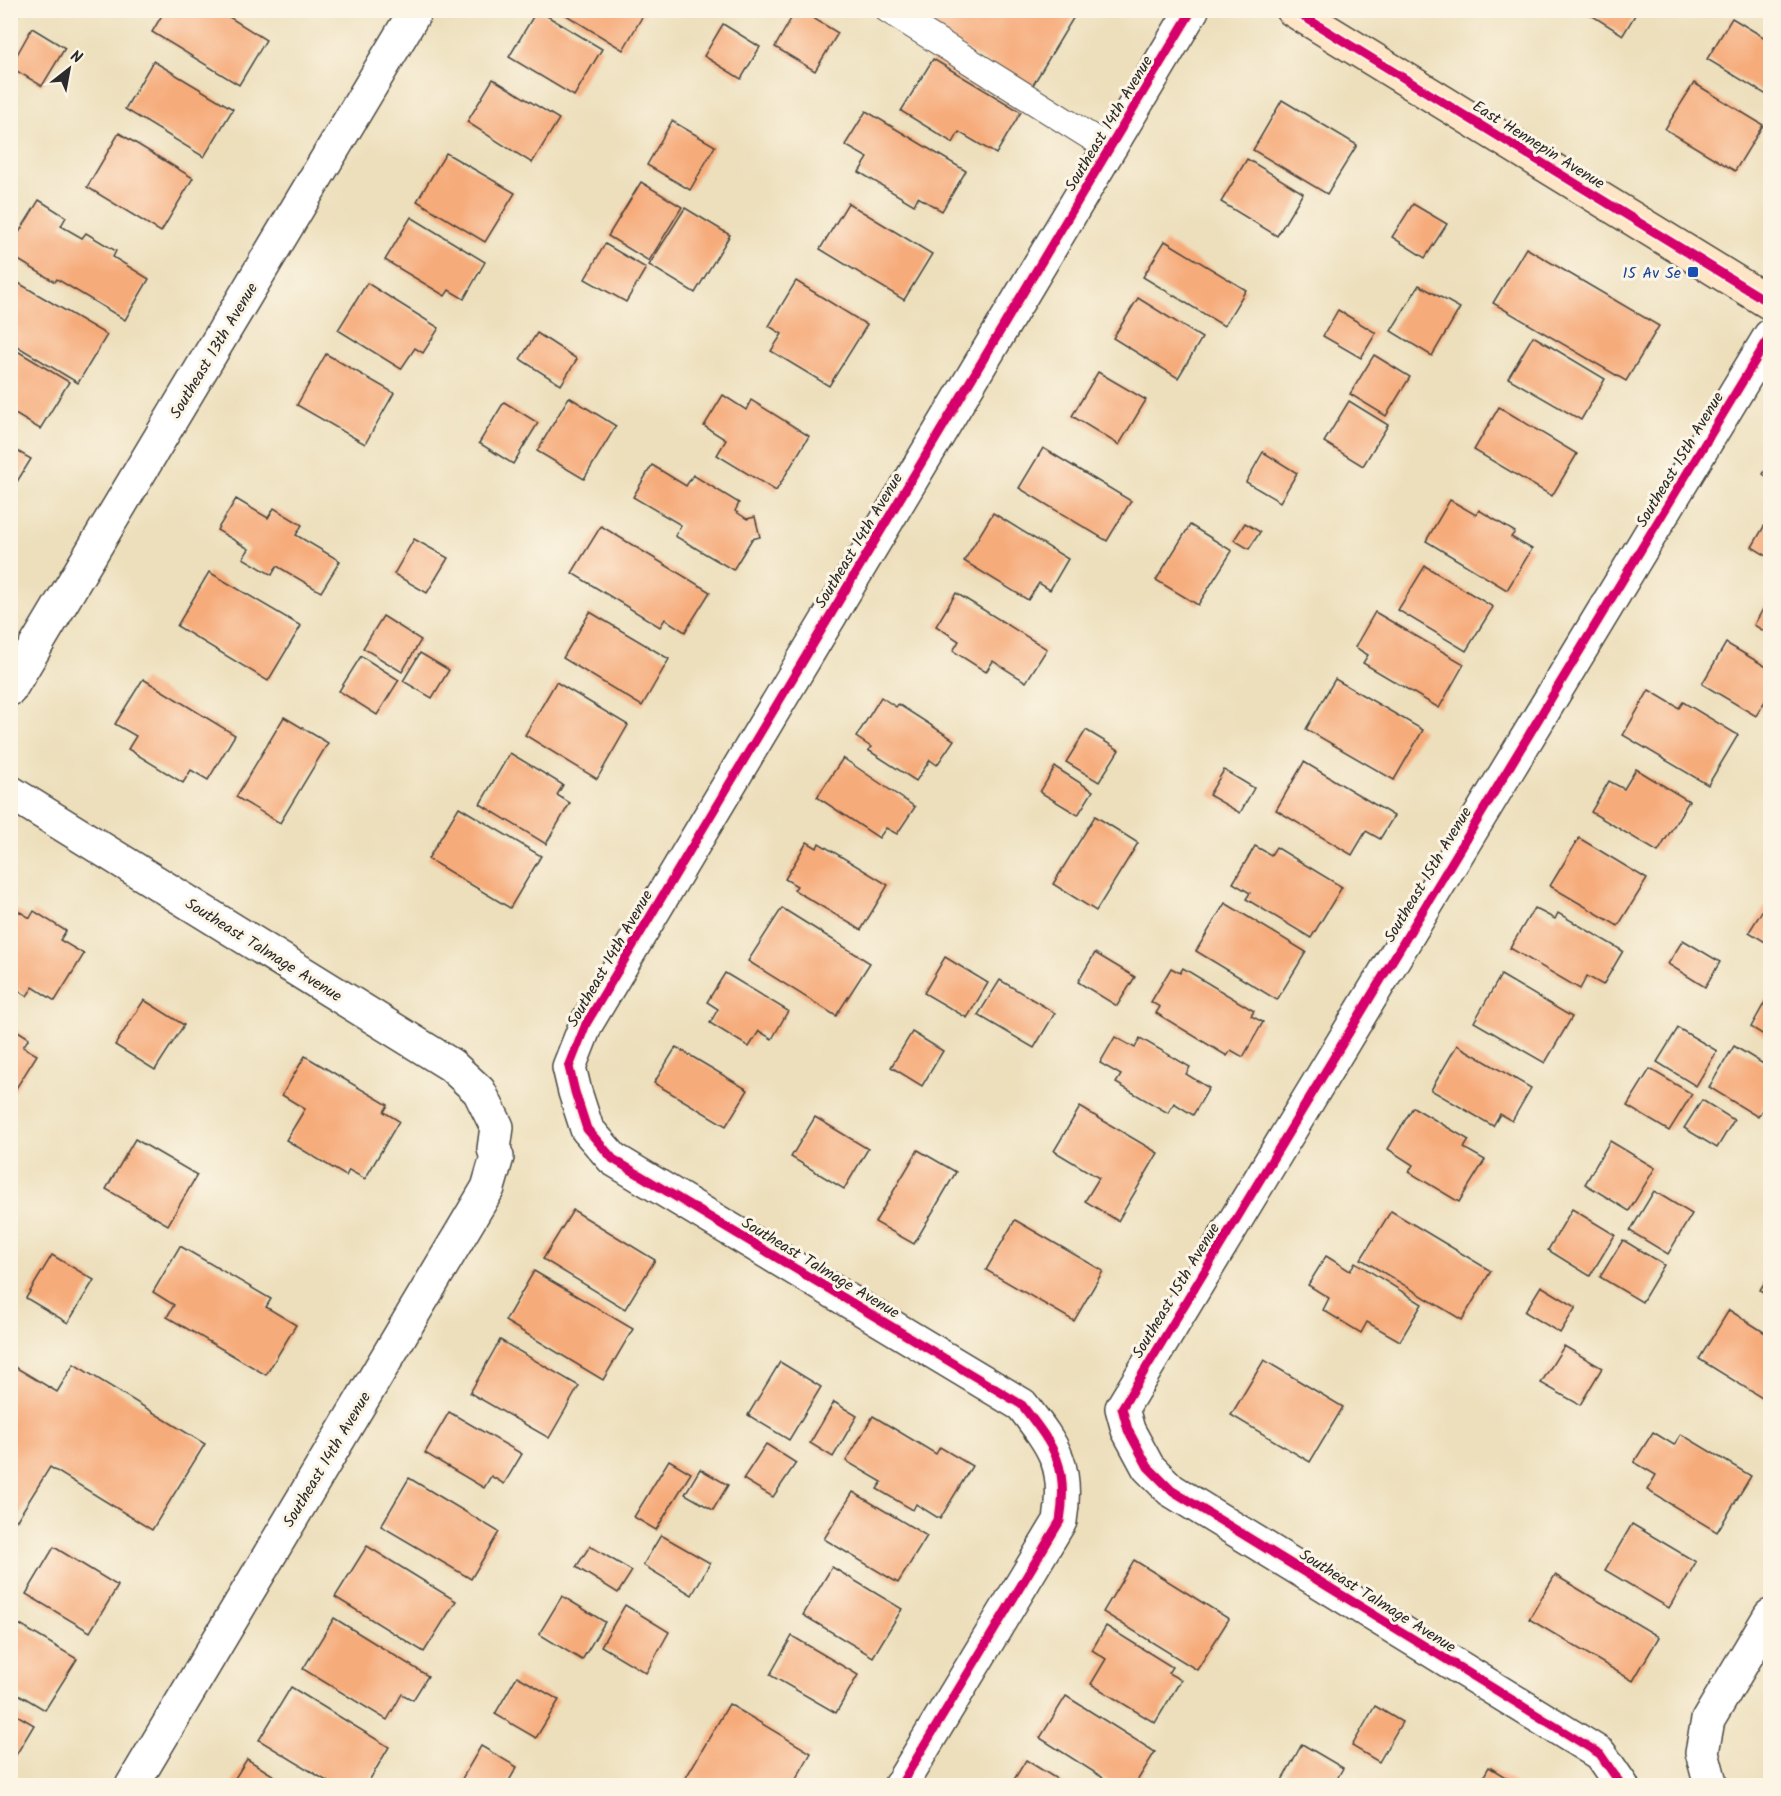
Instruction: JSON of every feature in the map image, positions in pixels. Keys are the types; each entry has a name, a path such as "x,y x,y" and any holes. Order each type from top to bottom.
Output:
{"main road":[{"name":"East Hennepin Avenue","path":"1293,10 1770,303"}],"street":[{"name":"Southeast 13th Avenue","path":"10,690 416,10"},
{"name":"Southeast 14th Avenue","path":"574,1092 569,1067 586,1024 1192,10"},
{"name":"Southeast 15th Avenue","path":"1128,1430 1122,1408 1141,1374 1770,336"},
{"name":"Southeast Talmage Avenue","path":"10,792 451,1065 479,1091 497,1127"},
{"name":"Southeast Talmage Avenue","path":"574,1092 587,1129 613,1159 1022,1405 1047,1437 1060,1462 1062,1489 1065,1494 1060,1521 900,1785"},
{"name":"Southeast 14th Avenue","path":"132,1785 488,1188 497,1157 494,1149 497,1127"},
{"name":"Southeast Talmage Avenue","path":"1128,1430 1148,1467 1171,1491 1600,1754 1622,1785"},
{"path":"1711,1785 1702,1752 1708,1720 1770,1616"}],"lane":[{"path":"888,10 1110,149"}],"building":[{"path":"10,10 19,13 10,27"},
{"path":"165,10 218,10 266,40 239,85 152,32"},
{"path":"537,10 602,49 574,96 509,57"},
{"path":"558,10 646,10 623,50"},
{"path":"796,10 800,10 838,33 815,71 775,47"},
{"path":"904,10 1078,10 1030,90"},
{"path":"1583,10 1638,10 1623,35"},
{"path":"1732,18 1770,41 1770,97 1707,59"},
{"path":"723,24 760,47 741,79 704,56"},
{"path":"32,28 65,48 42,86 10,67"},
{"path":"933,59 1021,112 996,154 959,132 953,143 901,111"},
{"path":"153,61 233,109 204,157 125,109"},
{"path":"493,79 559,119 532,163 467,122"},
{"path":"1694,83 1763,125 1735,171 1665,129"},
{"path":"1282,100 1357,145 1327,194 1253,150"},
{"path":"866,111 966,171 942,211 918,197 914,205 859,172 868,158 845,145"},
{"path":"672,121 715,146 690,190 647,165"},
{"path":"119,133 193,178 161,232 87,187"},
{"path":"446,153 515,193 485,242 417,201"},
{"path":"1247,159 1303,193 1277,236 1221,202"},
{"path":"641,182 682,207 649,261 608,236"},
{"path":"39,200 66,217 61,226 82,238 86,233 116,251 113,257 149,279 125,320 57,279 55,282 10,255 10,247"},
{"path":"848,203 932,254 904,300 820,249"},
{"path":"1413,204 1447,224 1425,258 1392,237"},
{"path":"685,208 730,235 695,293 649,265"},
{"path":"411,217 485,262 464,299 449,290 445,296 385,260"},
{"path":"1165,241 1246,290 1224,326 1143,277"},
{"path":"605,244 646,268 626,302 585,279"},
{"path":"1526,248 1659,326 1626,381 1493,303"},
{"path":"15,281 107,335 78,383 10,342 10,289"},
{"path":"796,281 867,325 829,386 771,351 782,334 769,326"},
{"path":"367,283 439,328 423,353 415,348 401,369 338,330"},
{"path":"1419,285 1460,308 1432,356 1391,331"},
{"path":"1138,298 1202,338 1178,378 1113,338"},
{"path":"1338,310 1376,333 1361,358 1323,336"},
{"path":"537,333 577,359 561,385 520,359"},
{"path":"1533,336 1605,379 1581,420 1508,378"},
{"path":"14,349 69,382 40,429 10,411 10,353"},
{"path":"326,354 394,393 365,444 297,405"},
{"path":"1374,355 1410,377 1386,416 1350,394"},
{"path":"1098,372 1146,400 1119,445 1072,416"},
{"path":"723,395 746,410 751,400 809,436 776,491 717,455 726,440 704,426"},
{"path":"569,397 616,426 584,479 537,451"},
{"path":"1349,401 1388,425 1363,466 1324,442"},
{"path":"504,402 538,423 513,464 479,443"},
{"path":"1499,407 1577,454 1552,496 1474,450"},
{"path":"10,447 31,459 10,493"},
{"path":"1043,448 1131,501 1107,541 1019,488"},
{"path":"1263,452 1297,473 1280,502 1246,482"},
{"path":"1770,462 1770,479 1763,474"},
{"path":"652,465 686,486 693,475 739,503 735,511 747,519 755,517 760,537 752,539 733,570 675,536 681,525 633,497"},
{"path":"236,499 268,518 274,508 302,525 296,535 340,561 321,592 277,566 272,575 243,558 249,549 217,530"},
{"path":"1450,500 1476,515 1479,510 1515,532 1511,537 1532,549 1507,590 1426,541"},
{"path":"993,513 1068,559 1050,590 1039,583 1028,600 964,561"},
{"path":"1770,516 1770,558 1752,547"},
{"path":"1245,523 1260,532 1249,549 1234,540"},
{"path":"1190,525 1232,551 1198,605 1156,580"},
{"path":"601,526 710,592 685,632 665,619 660,627 572,573"},
{"path":"414,539 448,558 427,593 394,574"},
{"path":"1425,566 1493,607 1466,651 1398,610"},
{"path":"209,572 301,626 268,681 177,626"},
{"path":"956,593 1047,649 1026,682 993,661 986,672 953,651 959,641 936,626"},
{"path":"1770,597 1770,635 1754,625"},
{"path":"590,612 669,659 642,706 563,658"},
{"path":"1375,612 1464,664 1439,708 1363,663 1368,655 1355,647"},
{"path":"383,616 421,640 402,672 363,648"},
{"path":"1726,643 1770,669 1770,693 1756,716 1702,684"},
{"path":"420,653 449,670 432,698 403,681"},
{"path":"361,656 399,680 377,715 339,691"},
{"path":"143,679 235,735 208,780 191,770 183,783 128,749 136,736 115,724"},
{"path":"1335,679 1423,730 1394,780 1306,729"},
{"path":"556,682 628,725 597,779 525,735"},
{"path":"1649,690 1679,708 1683,702 1738,735 1708,785 1623,735"},
{"path":"881,697 896,707 898,704 954,740 937,765 930,760 916,781 868,750 871,747 856,737"},
{"path":"284,717 328,743 280,823 236,797"},
{"path":"1086,730 1119,750 1099,782 1066,762"},
{"path":"510,753 563,785 557,795 570,803 546,844 480,804"},
{"path":"843,758 915,807 897,834 886,828 879,838 817,797"},
{"path":"1304,762 1394,816 1380,839 1366,831 1352,855 1276,810"},
{"path":"1055,767 1093,791 1078,815 1040,792"},
{"path":"1636,769 1689,801 1658,852 1591,812 1609,781 1624,789"},
{"path":"1224,770 1254,788 1240,813 1209,795"},
{"path":"459,807 541,856 510,908 428,859"},
{"path":"1095,816 1138,843 1096,911 1053,884"},
{"path":"1579,838 1647,879 1618,926 1550,886"},
{"path":"807,842 817,848 819,843 888,885 861,930 794,890 797,886 785,879"},
{"path":"1255,846 1271,855 1276,847 1342,887 1311,938 1246,899 1250,893 1233,883"},
{"path":"1225,903 1306,952 1277,1000 1196,951"},
{"path":"1767,903 1770,905 1770,945 1749,932"},
{"path":"10,906 30,918 34,911 66,931 60,940 84,954 55,1001 33,987 27,996 10,985"},
{"path":"782,908 870,963 836,1016 748,961"},
{"path":"1534,908 1555,919 1558,913 1623,951 1603,985 1587,976 1580,989 1510,948"},
{"path":"1683,940 1720,962 1705,987 1668,964"},
{"path":"1095,953 1135,977 1117,1006 1078,982"},
{"path":"945,957 988,983 967,1018 924,993"},
{"path":"1171,968 1180,973 1183,968 1254,1011 1251,1016 1263,1022 1243,1057 1231,1050 1227,1056 1156,1013 1160,1007 1151,1002"},
{"path":"725,973 788,1011 772,1039 759,1031 749,1047 710,1023 718,1009 707,1002"},
{"path":"1501,975 1572,1017 1545,1063 1474,1022"},
{"path":"1000,980 1055,1013 1034,1048 978,1015"},
{"path":"1770,993 1770,1039 1751,1027"},
{"path":"144,1000 184,1025 155,1070 115,1045"},
{"path":"10,1026 29,1038 23,1047 37,1055 10,1098"},
{"path":"1678,1028 1717,1051 1696,1086 1657,1062"},
{"path":"912,1032 943,1051 922,1086 891,1067"},
{"path":"1115,1037 1135,1048 1140,1038 1190,1067 1186,1074 1209,1088 1193,1115 1174,1103 1168,1113 1116,1083 1121,1075 1100,1063"},
{"path":"1457,1045 1531,1088 1512,1121 1500,1114 1493,1126 1431,1090"},
{"path":"1734,1046 1770,1068 1770,1097 1758,1117 1709,1087"},
{"path":"676,1047 748,1090 726,1126 654,1083"},
{"path":"305,1056 388,1105 384,1112 399,1121 365,1179 349,1170 346,1176 286,1140 305,1109 282,1095"},
{"path":"1650,1069 1692,1094 1669,1131 1627,1106"},
{"path":"1702,1100 1734,1120 1717,1148 1684,1128"},
{"path":"1080,1107 1158,1153 1118,1221 1085,1201 1099,1178 1054,1151"},
{"path":"1413,1107 1469,1140 1464,1148 1485,1160 1459,1202 1409,1172 1413,1165 1388,1149"},
{"path":"815,1117 868,1149 844,1189 791,1157"},
{"path":"135,1139 197,1175 168,1225 106,1189"},
{"path":"1610,1141 1655,1168 1629,1211 1585,1184"},
{"path":"918,1150 956,1172 914,1244 875,1222"},
{"path":"1654,1191 1692,1214 1668,1254 1630,1231"},
{"path":"1572,1209 1615,1235 1590,1276 1548,1250"},
{"path":"573,1210 655,1260 625,1309 543,1259"},
{"path":"1391,1211 1491,1271 1462,1320 1361,1259"},
{"path":"1015,1220 1103,1271 1074,1321 986,1270"},
{"path":"1623,1240 1664,1265 1642,1302 1600,1277"},
{"path":"180,1246 271,1299 266,1307 296,1325 266,1375 167,1317 174,1305 153,1292"},
{"path":"52,1255 94,1280 68,1323 26,1298"},
{"path":"1326,1256 1350,1271 1355,1262 1422,1304 1400,1341 1367,1322 1361,1333 1323,1310 1329,1298 1308,1285"},
{"path":"534,1271 633,1329 603,1380 505,1321"},
{"path":"1770,1273 1770,1297 1760,1290"},
{"path":"1541,1286 1576,1307 1560,1333 1525,1312"},
{"path":"1729,1310 1770,1336 1770,1403 1699,1359"},
{"path":"500,1340 579,1386 549,1438 470,1393"},
{"path":"1564,1346 1602,1368 1580,1405 1541,1383"},
{"path":"1264,1360 1343,1407 1310,1462 1231,1415"},
{"path":"780,1362 821,1387 789,1440 748,1415"},
{"path":"10,1364 57,1392 74,1364 205,1444 152,1530 50,1467 17,1520 10,1517"},
{"path":"834,1402 857,1416 833,1457 810,1443"},
{"path":"449,1412 522,1454 504,1484 491,1476 484,1488 425,1453"},
{"path":"873,1416 936,1454 940,1447 972,1466 940,1519 916,1504 913,1510 877,1489 882,1482 846,1461"},
{"path":"1653,1432 1674,1445 1681,1434 1751,1476 1717,1532 1647,1490 1656,1475 1634,1462"},
{"path":"766,1444 796,1463 773,1497 743,1479"},
{"path":"669,1460 691,1473 656,1530 634,1517"},
{"path":"700,1469 728,1485 713,1510 685,1494"},
{"path":"409,1478 499,1532 471,1579 381,1526"},
{"path":"853,1492 927,1536 898,1583 824,1539"},
{"path":"1632,1524 1696,1562 1669,1608 1605,1570"},
{"path":"661,1535 710,1563 692,1595 643,1565"},
{"path":"367,1546 456,1601 424,1652 335,1597"},
{"path":"590,1546 632,1571 618,1593 576,1567"},
{"path":"54,1547 118,1586 90,1632 26,1594"},
{"path":"1134,1560 1229,1619 1197,1670 1103,1612"},
{"path":"832,1567 902,1609 873,1657 803,1615"},
{"path":"1555,1575 1659,1637 1633,1681 1529,1619"},
{"path":"562,1596 605,1622 582,1660 539,1634"},
{"path":"625,1605 669,1632 646,1673 601,1646"},
{"path":"334,1618 428,1676 413,1700 402,1694 387,1720 303,1669"},
{"path":"10,1619 77,1659 45,1710 10,1689"},
{"path":"1106,1626 1172,1667 1168,1673 1181,1680 1155,1723 1091,1684 1106,1659 1092,1650"},
{"path":"792,1636 858,1675 836,1713 770,1675"},
{"path":"517,1676 559,1700 536,1738 495,1714"},
{"path":"291,1687 389,1747 366,1786 335,1786 259,1740"},
{"path":"1066,1696 1155,1752 1134,1786 1116,1786 1040,1738"},
{"path":"729,1704 811,1753 792,1786 681,1786"},
{"path":"1375,1706 1402,1722 1379,1762 1352,1746"},
{"path":"10,1711 34,1725 10,1765"},
{"path":"1302,1744 1343,1768 1333,1786 1283,1786 1280,1784"},
{"path":"481,1746 517,1767 506,1786 465,1786 460,1782"},
{"path":"247,1759 290,1786 230,1786"},
{"path":"1026,1760 1068,1786 1010,1786"},
{"path":"1489,1767 1520,1786 1478,1786"}],"cycle path":[{"path":"900,1786 1060,1521 1062,1486 1057,1458 1022,1405 613,1159 587,1129 569,1067 586,1024 1192,10"},
{"path":"1293,10 1770,303"},
{"path":"1622,1786 1600,1754 1171,1490 1148,1467 1128,1430 1122,1408 1770,336"}],"place":[{"name":"15 Av Se","path":"1693,272"}]}
